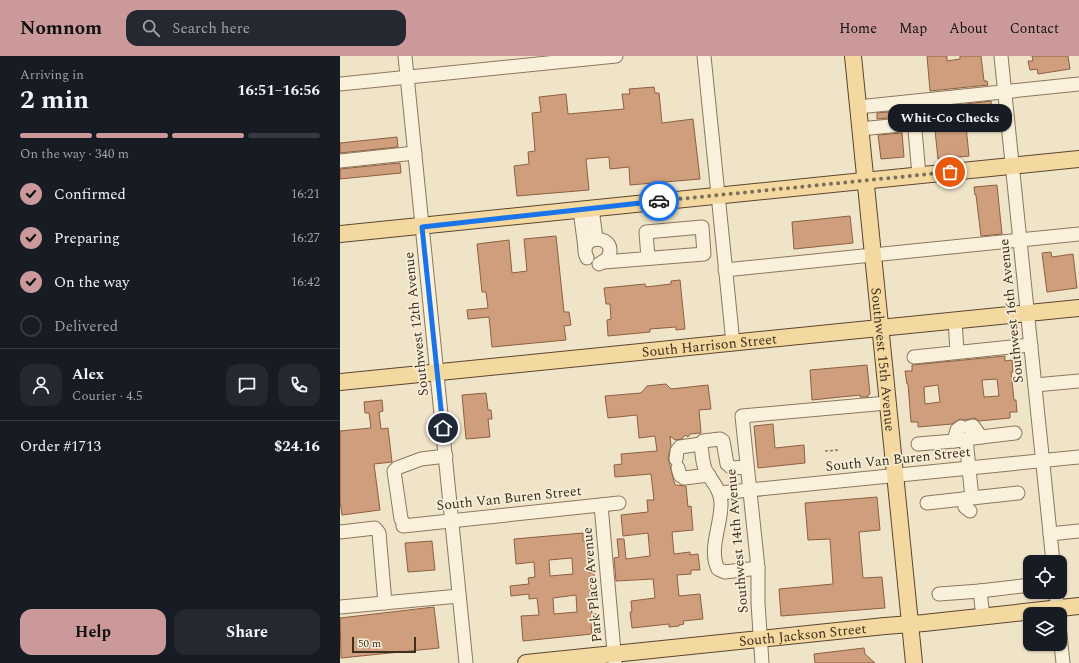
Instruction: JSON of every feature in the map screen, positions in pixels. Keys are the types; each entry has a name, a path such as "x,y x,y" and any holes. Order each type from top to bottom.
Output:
{"main road":[{"name":"Southwest 15th Avenue","path":"852,56 914,663"},
{"path":"340,234 422,227 717,195 1079,159"},
{"name":"South Harrison Street","path":"340,382 1079,308"},
{"name":"South Jackson Street","path":"1067,609 1079,606"},
{"name":"South Jackson Street","path":"526,663 615,658 761,639 1023,614"}],"street":[{"name":"Southwest 12th Avenue","path":"405,56 466,663"},
{"path":"340,84 554,59 616,56"},
{"path":"704,56 733,343"},
{"name":"Southwest 16th Avenue","path":"1001,56 1052,555"},
{"path":"858,107 1079,84"},
{"path":"860,128 910,124 913,126 915,130 919,175"},
{"path":"340,160 414,153"},
{"path":"586,209 596,239"},
{"path":"586,209 593,258"},
{"path":"593,258 648,258 704,254 702,227 646,232 648,258"},
{"path":"725,270 1079,234"},
{"path":"596,239 605,241 610,248 609,256 593,258 590,241 596,239"},
{"path":"704,247 722,244"},
{"path":"955,320 958,352"},
{"path":"914,357 1031,345"},
{"path":"1035,385 1079,381"},
{"name":"Southwest 14th Avenue","path":"762,663 758,568 742,416 887,403"},
{"path":"918,444 962,433 981,437 1016,433"},
{"path":"962,433 970,468 973,503"},
{"path":"709,475 684,478 680,475 677,464 677,451 680,447 701,444 703,441 720,439 723,441 727,464 732,468 747,467"},
{"path":"701,444 705,468 720,493 721,514 714,554 718,569 725,572 758,568"},
{"name":"South Van Buren Street","path":"446,456 421,459 397,468 394,471 400,519 404,526 619,503"},
{"name":"South Van Buren Street","path":"720,493 1079,457"},
{"path":"927,502 973,503 1018,494"},
{"name":"Park Place Avenue","path":"601,505 615,658"},
{"path":"340,532 375,528 379,533 385,603"},
{"path":"1050,534 1079,531"},
{"path":"939,594 1023,586"},
{"path":"980,591 983,617"},
{"path":"340,607 459,596"},
{"path":"1062,651 1063,663"}],"path":[{"path":"825,451 839,450"}],"building":[{"path":"927,56 947,56 947,61 960,59 960,56 981,56 984,81 987,81 988,85 930,91"},
{"path":"1032,56 1068,56 1070,69 1038,74 1037,69 1030,70 1028,61 1033,61"},
{"path":"654,87 655,93 659,93 662,123 693,119 700,179 630,185 629,167 610,169 609,157 586,159 589,190 517,196 514,166 529,164 528,152 535,151 532,113 541,112 539,97 566,94 568,114 624,109 622,94 630,94 629,89"},
{"path":"991,101 992,112 965,116 969,156 938,159 933,111 958,108 958,105"},
{"path":"907,110 908,116 877,119 877,113"},
{"path":"902,133 904,157 881,159 878,135"},
{"path":"397,137 398,147 340,153 340,143"},
{"path":"400,163 401,173 340,179 340,169"},
{"path":"997,185 1002,234 981,236 974,187"},
{"path":"850,216 853,243 794,249 792,222"},
{"path":"556,236 564,312 569,312 571,325 564,326 566,340 492,347 489,317 468,319 467,310 488,308 486,292 482,292 477,244 509,240 512,273 527,271 524,239"},
{"path":"1051,252 1052,257 1073,254 1077,288 1047,292 1042,253"},
{"path":"680,280 685,329 676,330 676,327 650,329 650,332 608,336 607,320 611,319 610,304 606,304 604,288 645,284 646,287 671,284 671,281"},
{"path":"1005,356 1005,361 1012,360 1013,372 1011,372 1017,412 1010,412 1010,418 979,421 975,418 965,420 960,419 952,424 918,427 918,422 911,422 908,384 905,371 912,371 912,365","holes":["997,379 999,396 984,397 982,380","938,385 940,402 925,404 924,387"]},
{"path":"867,365 870,394 868,397 860,397 860,395 812,400 810,370"},
{"path":"666,384 671,389 708,385 711,409 699,410 701,433 690,434 688,437 685,435 682,439 675,440 670,436 671,446 668,458 675,485 686,486 688,507 691,506 693,530 672,532 674,554 690,552 690,555 698,554 700,570 691,570 691,574 677,575 679,596 700,594 703,619 683,621 684,624 679,626 669,627 669,624 632,628 630,612 632,612 631,601 655,598 653,579 616,581 614,558 619,557 617,539 624,539 626,559 650,556 648,533 623,536 621,515 648,512 647,500 654,500 651,474 615,477 614,465 622,464 621,454 657,451 655,436 639,438 637,415 608,418 605,396 641,393 647,386"},
{"path":"486,393 488,410 491,410 492,419 488,419 490,437 466,439 462,395"},
{"path":"382,400 383,411 379,412 381,429 388,428 392,462 374,464 380,510 342,515 340,501 340,431 371,428 369,413 365,413 364,402"},
{"path":"773,424 775,448 804,445 805,463 758,468 754,426"},
{"path":"877,497 880,530 859,532 863,578 882,577 885,608 781,616 779,589 833,584 830,539 808,540 805,503"},
{"path":"583,533 583,541 590,541 591,551 588,552 590,573 594,572 596,593 590,594 592,614 596,614 597,625 591,625 592,634 523,641 521,616 539,615 537,598 529,599 529,594 511,596 510,586 529,584 528,578 535,577 534,562 516,564 514,539","holes":["572,558 573,574 550,576 549,560","576,595 577,612 554,614 553,598"]},
{"path":"432,541 435,570 408,572 405,543"},
{"path":"434,607 439,648 341,658 340,618"},
{"path":"864,648 865,654 875,663 815,663 814,654"}],"way so far":[{"path":"659,201 950,172"}],"place":[{"name":"Whit-Co Checks","path":"950,172"}],"route":[{"path":"443,428 422,227 659,201"}]}
